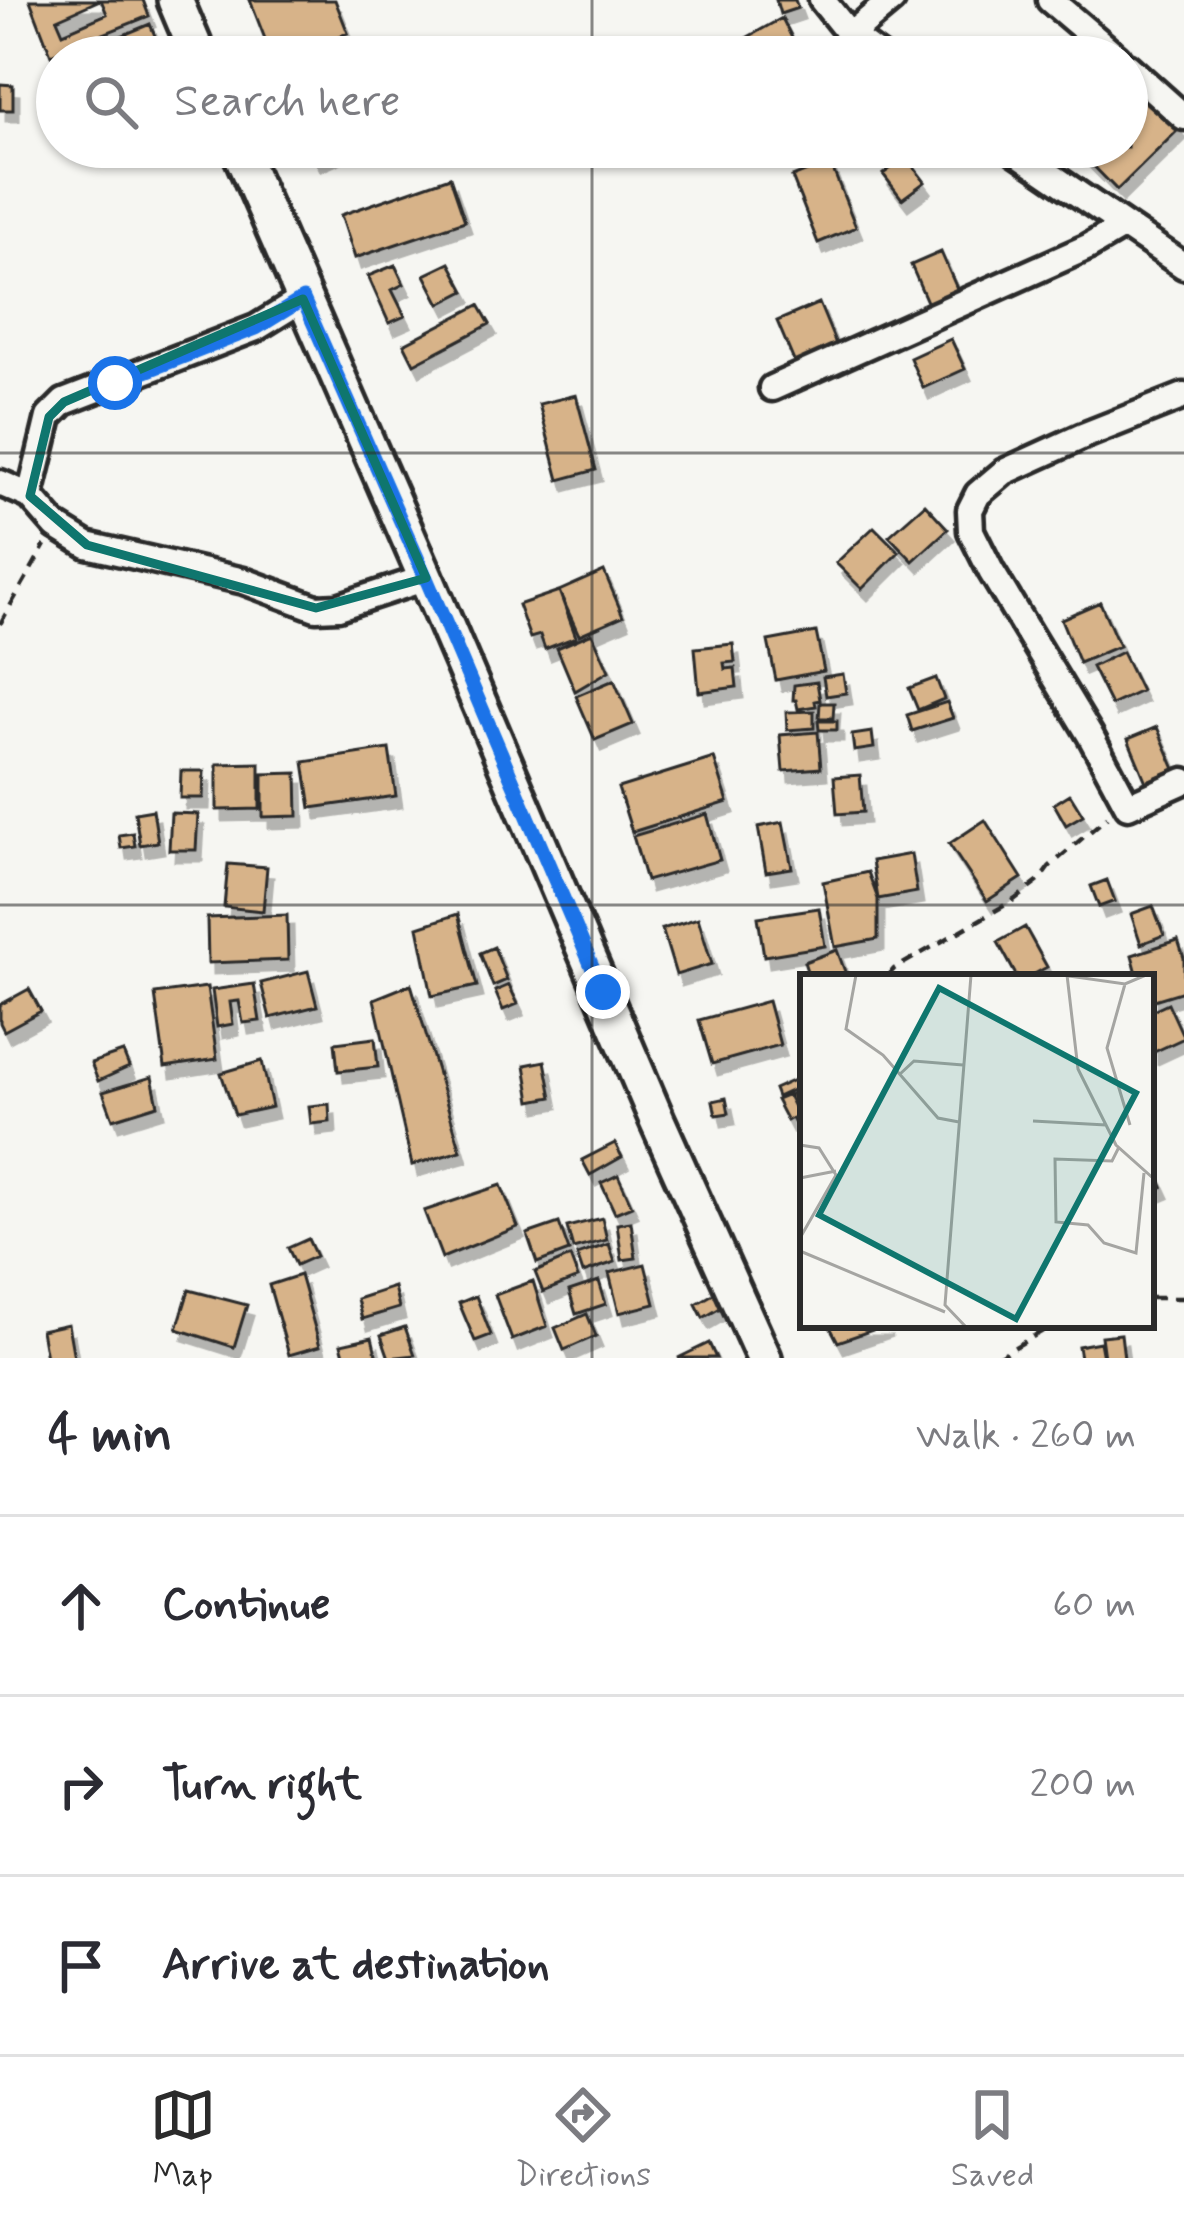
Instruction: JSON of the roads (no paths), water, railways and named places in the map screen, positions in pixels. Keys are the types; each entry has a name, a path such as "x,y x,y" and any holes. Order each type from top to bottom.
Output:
{"street":[{"path":"175,0 190,36"},
{"path":"822,0 850,35 892,0"},
{"path":"1050,0 1092,36"},
{"path":"1148,85 1184,117"},
{"path":"247,168 764,1358"},
{"path":"1040,168 1184,266"},
{"path":"772,388 1088,247 1124,226"},
{"path":"30,496 49,417 64,402 256,328 303,299"},
{"path":"1184,396 1004,472 978,494 970,510 971,531 992,571 1128,806 1184,781"},
{"path":"0,484 30,496 56,526 87,545 244,581 316,608 338,607 426,578"}]}
